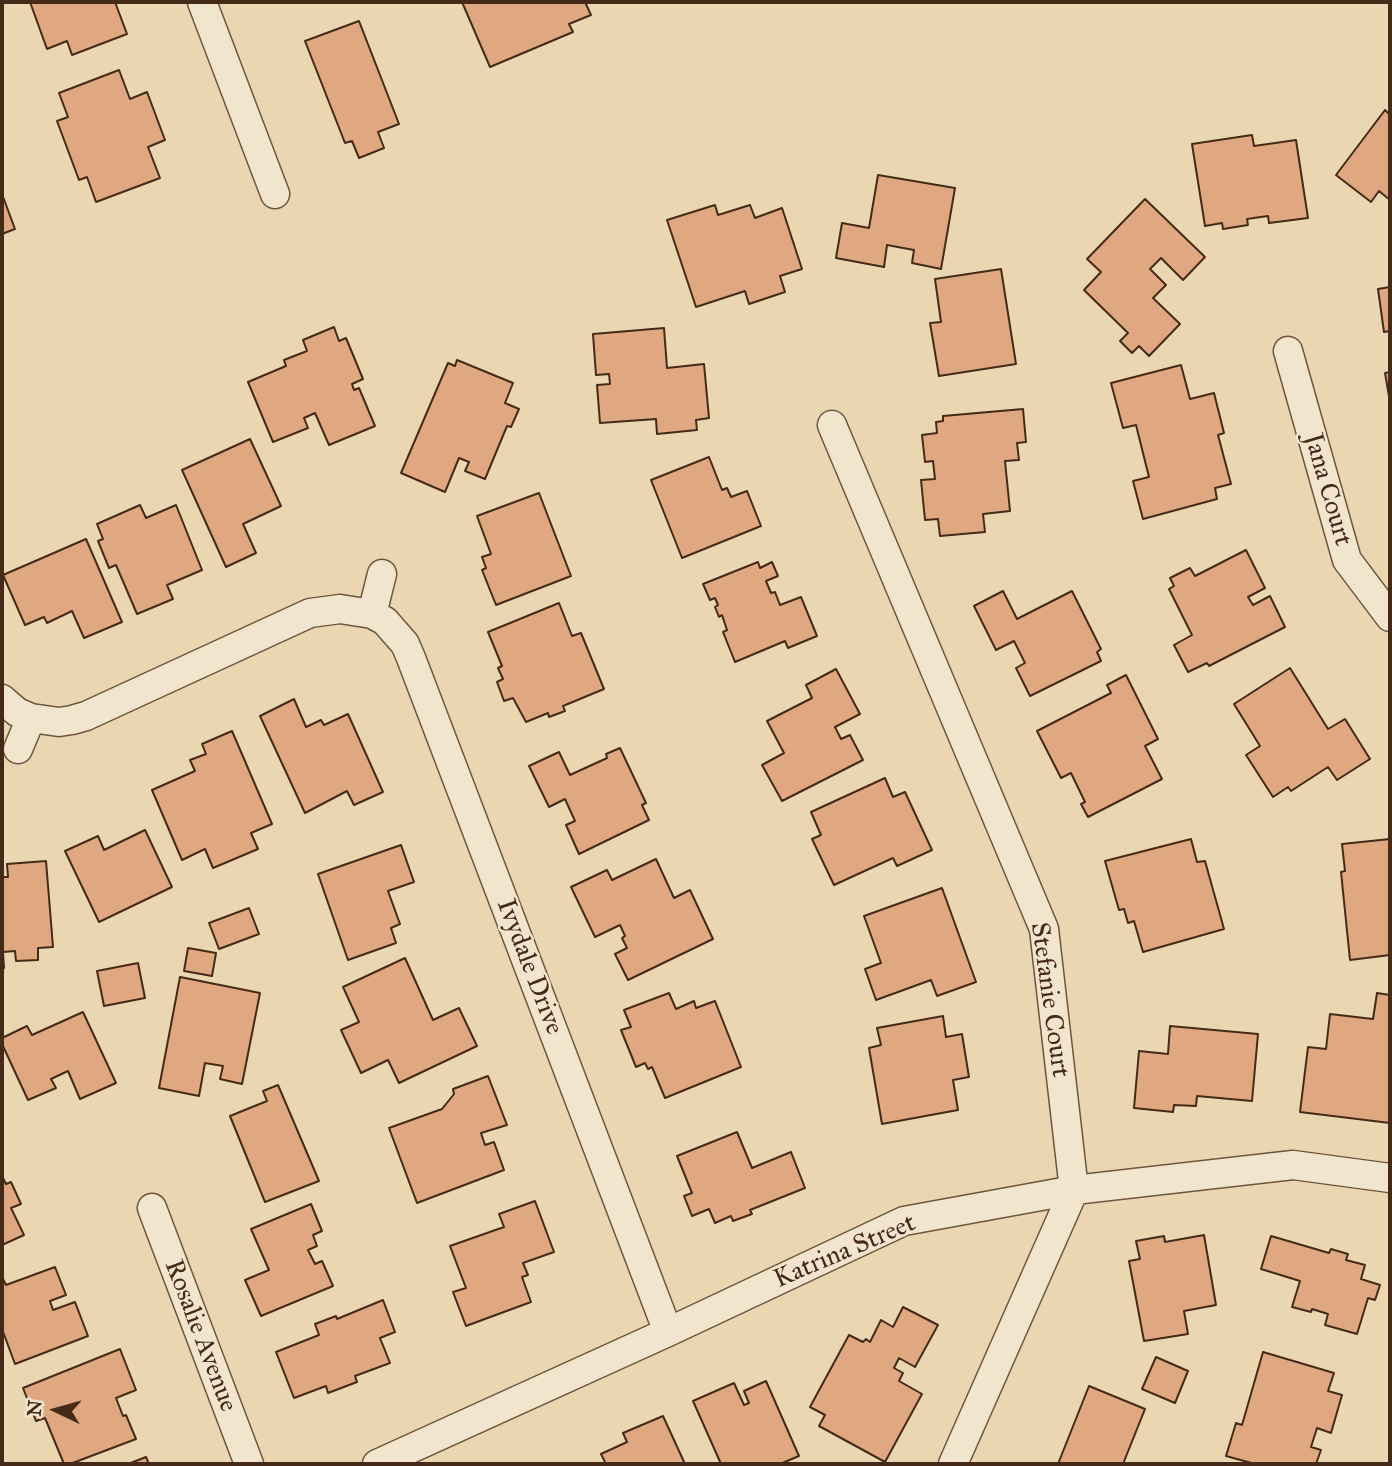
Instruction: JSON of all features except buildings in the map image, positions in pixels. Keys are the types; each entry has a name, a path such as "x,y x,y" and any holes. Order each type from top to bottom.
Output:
{"street":[{"path":"204,2 275,194"},
{"name":"Jana Court","path":"1288,351 1347,560 1390,617"},
{"name":"Stefanie Court","path":"832,425 1044,929 1074,1190"},
{"path":"372,614 382,574"},
{"name":"Ivydale Drive","path":"2,699 17,712 30,718 59,722 86,716 310,613 340,608 372,614 396,631 411,659 668,1332"},
{"path":"18,749 30,718"},
{"name":"Katrina Street","path":"377,1464 904,1221 1074,1190 1293,1166 1390,1178"},
{"path":"953,1464 1074,1190"},
{"name":"Rosalie Avenue","path":"152,1208 249,1464"}]}
